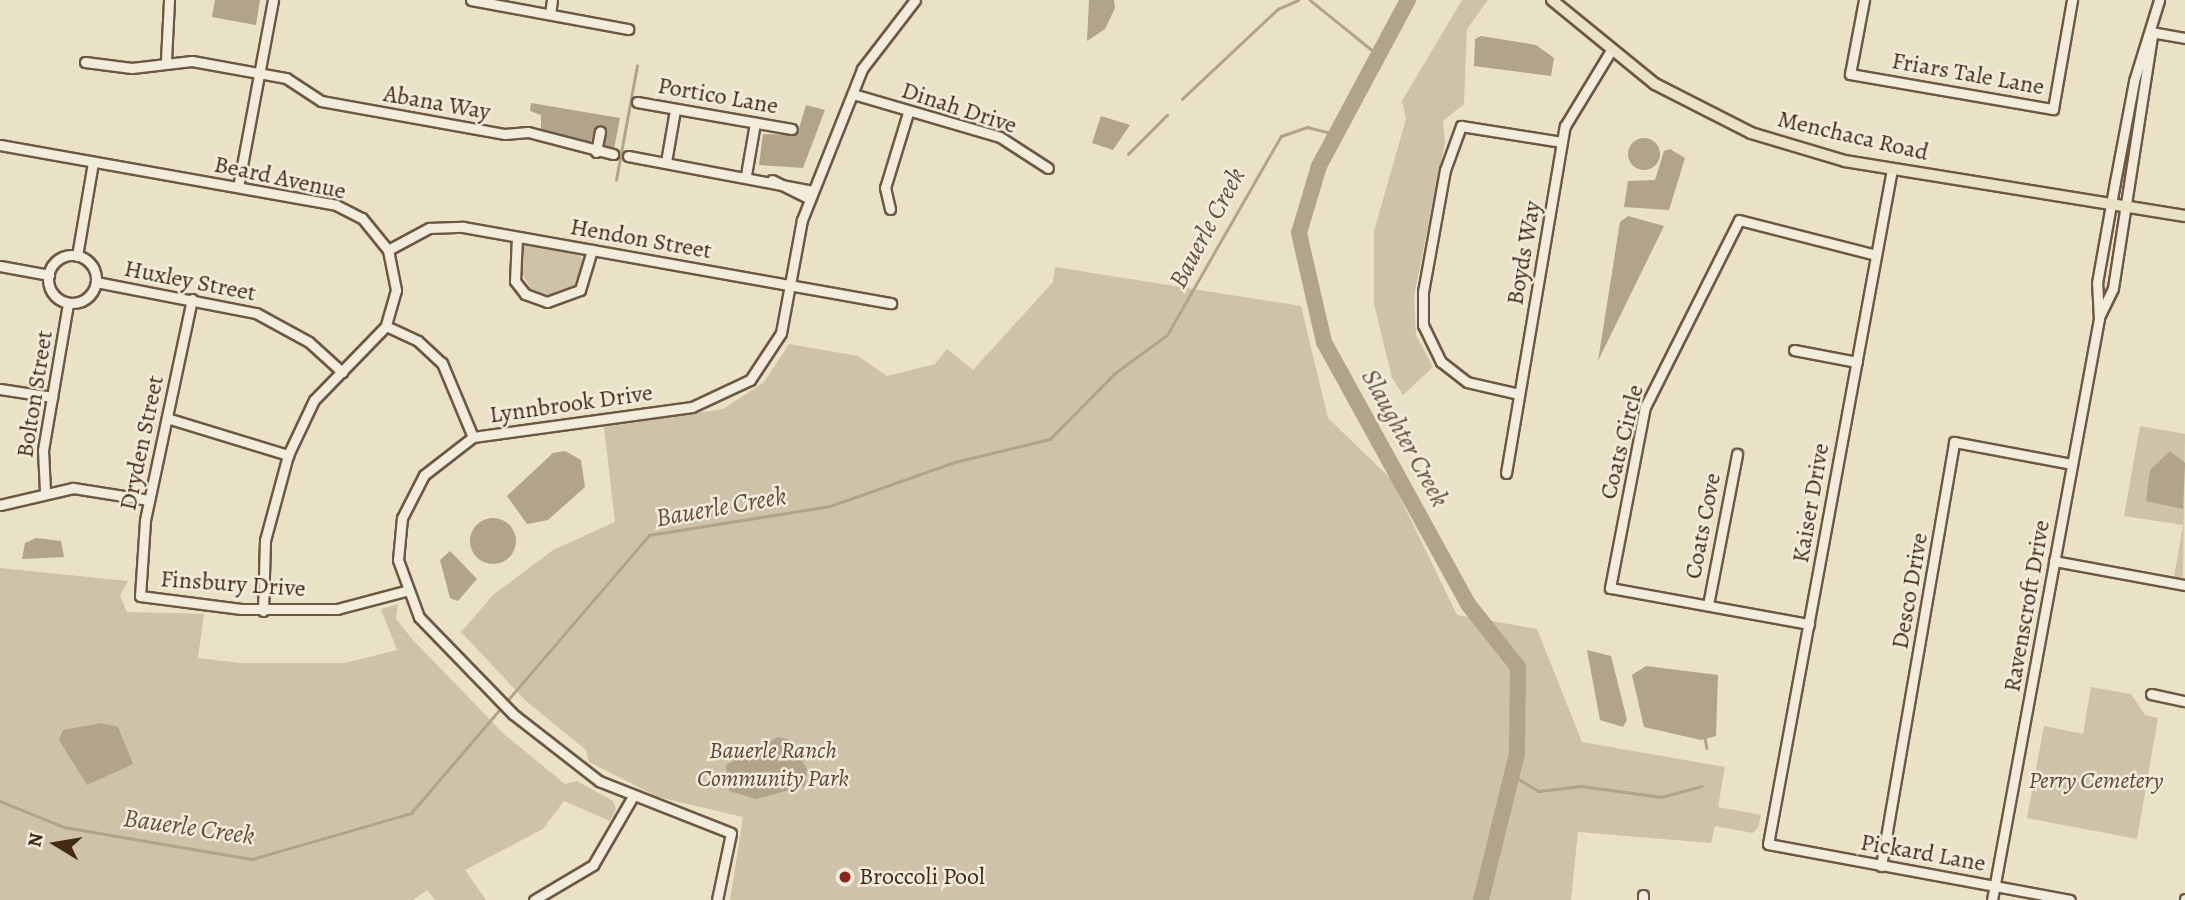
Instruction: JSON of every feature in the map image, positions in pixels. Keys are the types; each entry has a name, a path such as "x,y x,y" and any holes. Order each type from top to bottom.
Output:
{"main road":[{"name":"Menchaca Road","path":"1552,0 1609,52 1702,111 1751,133 1892,169 2185,216"}],"street":[{"path":"85,62 132,68 166,60 169,0"},
{"path":"237,187 273,0"},
{"path":"471,0 628,29"},
{"path":"550,14 552,0"},
{"name":"Lynnbrook Drive","path":"717,900 731,833 632,798 562,756 513,714 419,617 405,591 398,560 406,505 435,463 473,437 692,407 729,394 768,359 791,285 812,195 853,94 868,58 915,0"},
{"name":"Friars Tale Lane","path":"1864,0 1850,74 2053,108 2072,0"},
{"name":"Ravenscroft Drive","path":"1992,900 2099,319 2097,283 2134,81 2160,0"},
{"path":"2151,32 2185,38"},
{"name":"Ravenscroft Drive","path":"2099,319 2113,288 2151,32"},
{"name":"Boyds Way","path":"1506,473 1562,142 1576,99 1609,52"},
{"name":"Abana Way","path":"166,60 260,73 290,80 321,101 505,134 528,132 596,152 613,154"},
{"name":"Dinah Drive","path":"853,94 908,113 1000,138 1048,168"},
{"name":"Portico Lane","path":"637,102 792,129"},
{"path":"666,162 675,110"},
{"path":"890,209 885,188 908,113"},
{"path":"746,175 755,123"},
{"path":"1519,394 1466,382 1441,362 1423,325 1426,278 1445,170 1461,126 1562,142"},
{"path":"596,152 600,131"},
{"name":"Beard Avenue","path":"0,145 346,209 388,250"},
{"path":"628,156 772,180 812,195"},
{"path":"77,256 93,162"},
{"name":"Kaiser Drive","path":"1768,844 1892,169"},
{"name":"Coats Circle","path":"1809,624 1610,588 1653,388 1739,220 1876,255"},
{"name":"Hendon Street","path":"388,250 437,227 517,237 891,303"},
{"path":"517,237 515,281 525,294 547,302 580,290 592,250"},
{"path":"263,611 267,524 288,455 307,409 386,326 396,290 388,250"},
{"path":"77,256 90,262 96,282 89,296 68,303 55,296 49,275 56,262 77,256"},
{"path":"0,266 49,275"},
{"name":"Huxley Street","path":"96,282 192,299 268,318 309,342 342,372"},
{"name":"Dryden Street","path":"140,596 149,500 192,299"},
{"name":"Bolton Street","path":"45,491 42,462 68,303"},
{"path":"386,326 418,341 442,363 473,437"},
{"path":"1794,350 1857,362"},
{"path":"0,389 52,397"},
{"path":"167,418 288,455"},
{"name":"Desco Drive","path":"1881,866 1954,442 2072,464"},
{"name":"Coats Cove","path":"1708,605 1737,454"},
{"path":"0,505 45,491 85,488 149,500"},
{"path":"2054,561 2185,585"},
{"name":"Finsbury Drive","path":"140,596 263,611 357,608 405,591"},
{"path":"2151,694 2185,701"},
{"path":"534,900 593,865 632,798"},
{"name":"Pickard Lane","path":"1768,844 2070,900"}],"green space":[{"path":"1462,0 1488,0 1467,29 1464,104 1443,121 1445,142 1414,296 1416,335 1433,367 1403,395 1392,378 1374,304 1374,231 1406,119 1402,101"},
{"path":"524,244 579,253 584,263 575,287 551,298 534,294 517,265"},
{"name":"Bauerle Ranch Community Park","path":"1055,267 1301,306 1328,418 1391,479 1457,615 1537,629 1582,742 1725,767 1718,807 1761,815 1758,827 1753,833 1715,826 1711,843 1578,832 1571,900 730,900 743,817 658,797 589,762 586,750 526,701 461,632 493,595 553,550 615,522 604,427 723,409 764,382 789,344 858,356 887,376 935,364 947,349 973,370 1053,282"},
{"path":"2140,426 2185,434 2183,579 2174,577 2183,525 2124,516"},
{"path":"0,568 128,581 120,596 127,612 204,614 198,658 241,663 345,663 397,650 381,609 398,604 396,619 413,640 504,734 565,784 577,781 613,801 616,809 610,821 564,801 543,829 465,870 486,900 435,900 427,890 413,900 0,900"},
{"name":"Perry Cemetery","path":"2091,687 2131,694 2145,715 2158,718 2137,839 2027,818 2044,726 2083,734"}],"shaded area":[{"path":"215,0 260,0 256,25 212,17"},
{"path":"1089,0 1114,0 1115,8 1105,29 1087,41"},
{"path":"1481,36 1536,45 1554,58 1551,76 1474,66 1475,39"},
{"path":"531,103 620,118 614,149 605,147 603,131 595,130 590,144 541,129 541,115 530,111"},
{"path":"806,105 825,110 803,168 759,165 763,134 797,135"},
{"path":"1101,116 1130,125 1113,150 1092,143"},
{"path":"1644,138 1656,142 1660,154 1656,166 1644,170 1632,166 1628,154 1632,142"},
{"path":"1670,149 1685,158 1669,210 1624,207 1628,181 1655,180 1664,151"},
{"path":"1628,216 1664,226 1598,361 1620,222"},
{"path":"565,451 581,460 585,487 548,520 527,524 507,496 553,453"},
{"path":"2170,451 2185,463 2183,509 2146,501 2150,470"},
{"path":"493,518 510,524 516,541 510,558 493,564 476,558 470,541 476,524"},
{"path":"36,538 61,541 64,557 22,559 25,543"},
{"path":"450,551 477,579 458,601 450,598 440,560"},
{"path":"1587,650 1611,656 1627,720 1623,727 1600,720"},
{"path":"1646,666 1718,675 1716,736 1701,740 1644,727 1632,675"},
{"path":"101,723 118,727 133,764 87,785 59,740 63,730"},
{"path":"778,737 790,740 807,769 805,786 756,799 729,791 726,765"}],"waterway":[{"path":"1182,99 1278,9 1298,0"},
{"path":"1310,0 1377,54"},
{"name":"Slaughter Creek","path":"1408,0 1319,166 1299,233 1324,342 1468,604 1518,667 1517,754 1481,900"},
{"path":"616,180 637,66"},
{"path":"1128,154 1167,115"},
{"name":"Bauerle Creek","path":"0,801 64,827 252,859 411,813 649,535 830,506 955,462 1050,439 1115,373 1167,335 1281,136 1307,127 1336,134"},
{"path":"1705,738 1707,748"},
{"path":"1512,775 1539,791 1581,786 1661,797 1702,786"}],"place":[{"name":"Broccoli Pool","path":"845,877"}]}
